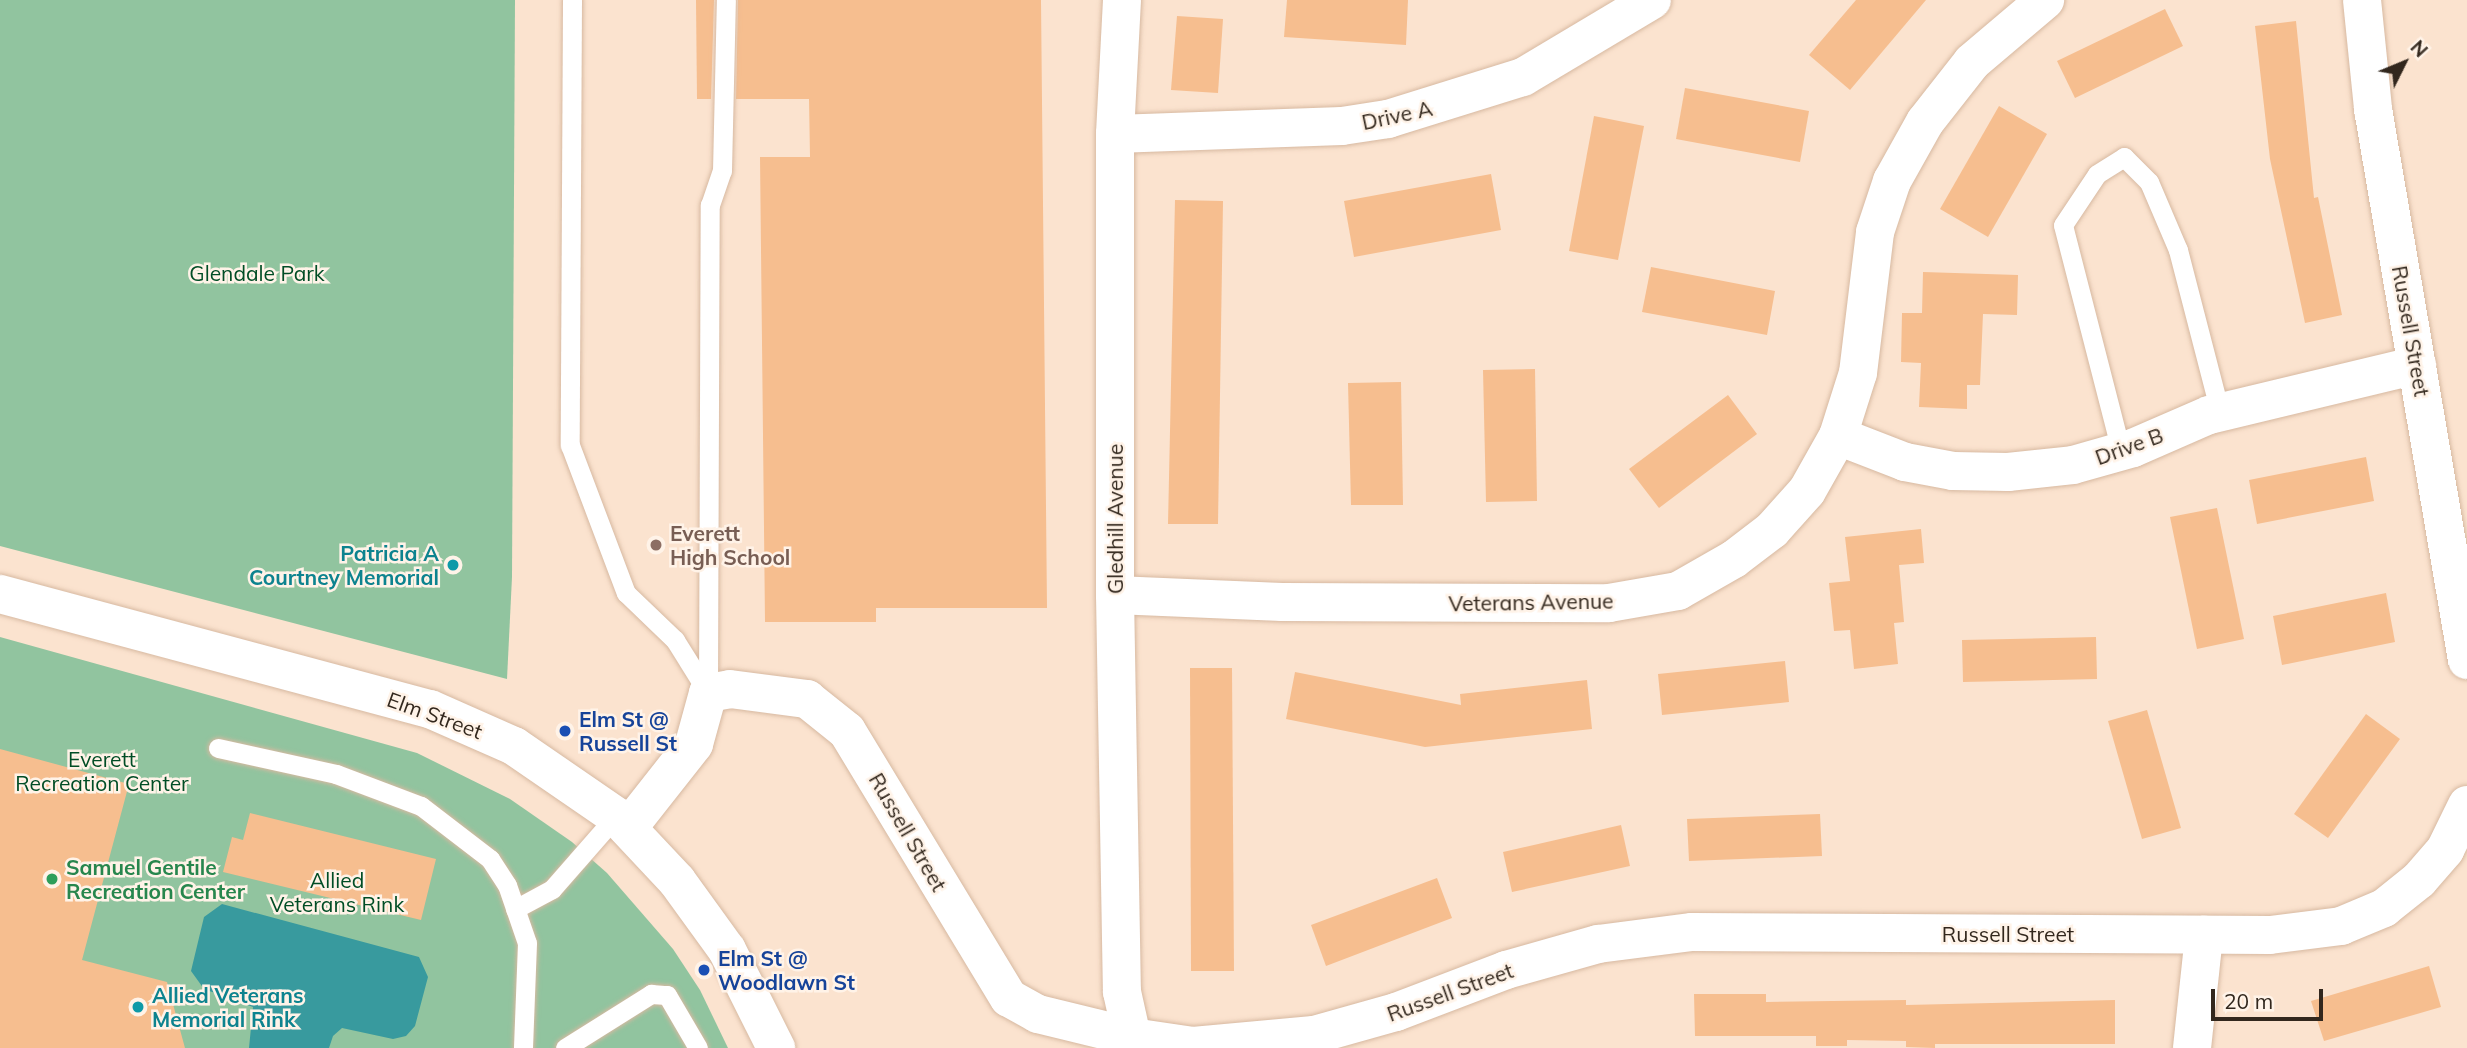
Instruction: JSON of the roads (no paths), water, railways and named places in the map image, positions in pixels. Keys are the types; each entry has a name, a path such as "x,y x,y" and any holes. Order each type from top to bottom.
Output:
{"street":[{"name":"Gledhill Avenue","path":"1122,0 1115,134 1115,595 1122,992 1136,1043"},
{"name":"Drive A","path":"1115,134 1342,126 1388,119 1523,78 1652,0"},
{"name":"Veterans Avenue","path":"1115,595 1525,605 1609,603 1678,591 1734,559 1772,530 1808,491 1838,436 1858,373 1875,232 1892,181 1925,122 1972,62 2045,0"},
{"name":"Russell Street","path":"2362,0 2373,109 2467,660"},
{"name":"Drive B","path":"1838,436 1905,462 1953,471 2008,472 2073,466 2121,451 2220,412 2417,365"},
{"name":"Elm Street","path":"0,594 462,720 540,761 622,822 677,881 713,928 748,987 776,1048"},
{"name":"Russell Street","path":"708,693 730,689 788,695 830,713 860,750 1000,989 1026,1010 1136,1043 1193,1046 1314,1035 1354,1026 1506,970 1598,944 1692,932 2270,935 2341,926 2384,908 2419,880 2445,850 2467,805"},
{"path":"622,822 694,744 708,693"},
{"path":"2192,1048 2204,935"}],"lane":[{"path":"572,0 570,445 626,593 675,640 708,693"},
{"path":"708,693 710,205 722,171 726,0"},
{"path":"2121,451 2063,226 2096,174 2124,157 2149,182 2178,250 2220,412"},
{"path":"218,748 336,774 421,806 490,859 507,885 527,943 523,1048"},
{"path":"515,909 552,889 622,822"},
{"path":"565,1048 651,994 667,995 698,1048"}],"water":[{"path":"222,904 419,957 428,977 415,1026 406,1036 393,1039 342,1028 333,1036 329,1048 249,1048 253,1007 204,989 191,971 204,917"}],"place":[{"name":"Everett High School","path":"656,545"},
{"name":"Patricia A Courtney Memorial","path":"453,565"},
{"name":"Elm St @ Russell St","path":"565,731"},
{"name":"Samuel Gentile Recreation Center","path":"52,879"},
{"name":"Elm St @ Woodlawn St","path":"704,970"},
{"name":"Allied Veterans Memorial Rink","path":"138,1007"}],"park label":[{"name":"Glendale Park","path":"257,273"},
{"name":"Everett Recreation Center","path":"102,771"},
{"name":"Allied Veterans Rink","path":"337,892"}]}
